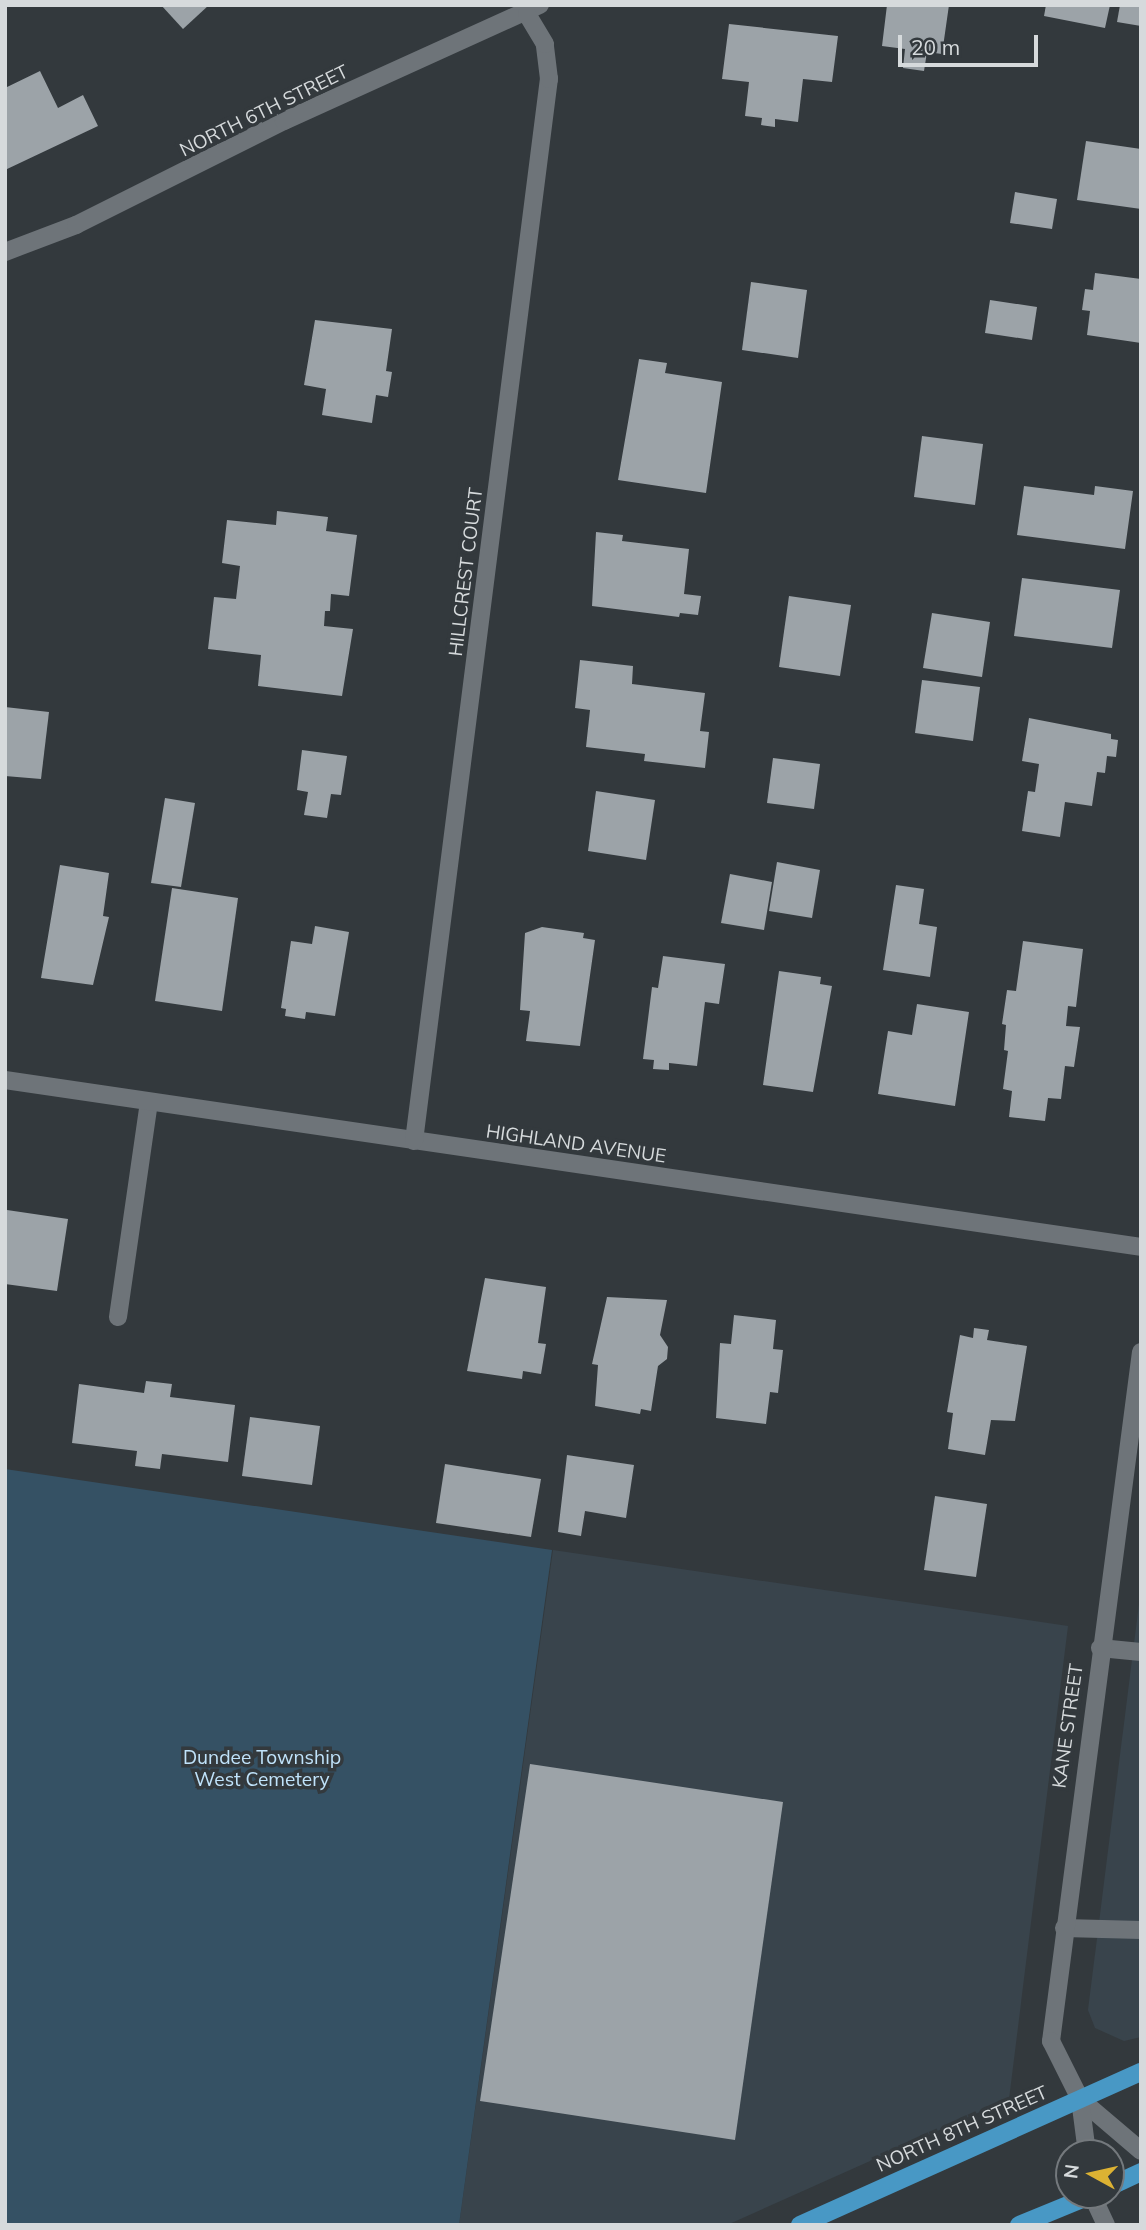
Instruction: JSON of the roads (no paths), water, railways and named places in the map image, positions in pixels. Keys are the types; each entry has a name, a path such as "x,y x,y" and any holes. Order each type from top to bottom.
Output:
{"main road":[{"name":"NORTH 8TH STREET","path":"800,2225 1141,2072"},
{"path":"1125,2179 1141,2172"},
{"path":"1019,2225 1058,2209"}],"street":[{"name":"NORTH 6TH STREET","path":"5,252 76,225 284,121 533,9"},
{"name":"HILLCREST COURT","path":"414,1141 549,79 545,44 533,9"},
{"name":"HIGHLAND AVENUE","path":"5,1080 1141,1247"},
{"path":"118,1317 149,1102"},
{"name":"KANE STREET","path":"1080,2099 1051,2041 1063,1928 1141,1352"},
{"path":"1100,1648 1141,1652"},
{"path":"1063,1928 1141,1930"},
{"path":"1080,2099 1141,2151"},
{"path":"1080,2099 1085,2139"},
{"path":"1099,2209 1106,2225"}],"park label":[{"name":"Dundee Township West Cemetery","path":"262,1769"}]}
